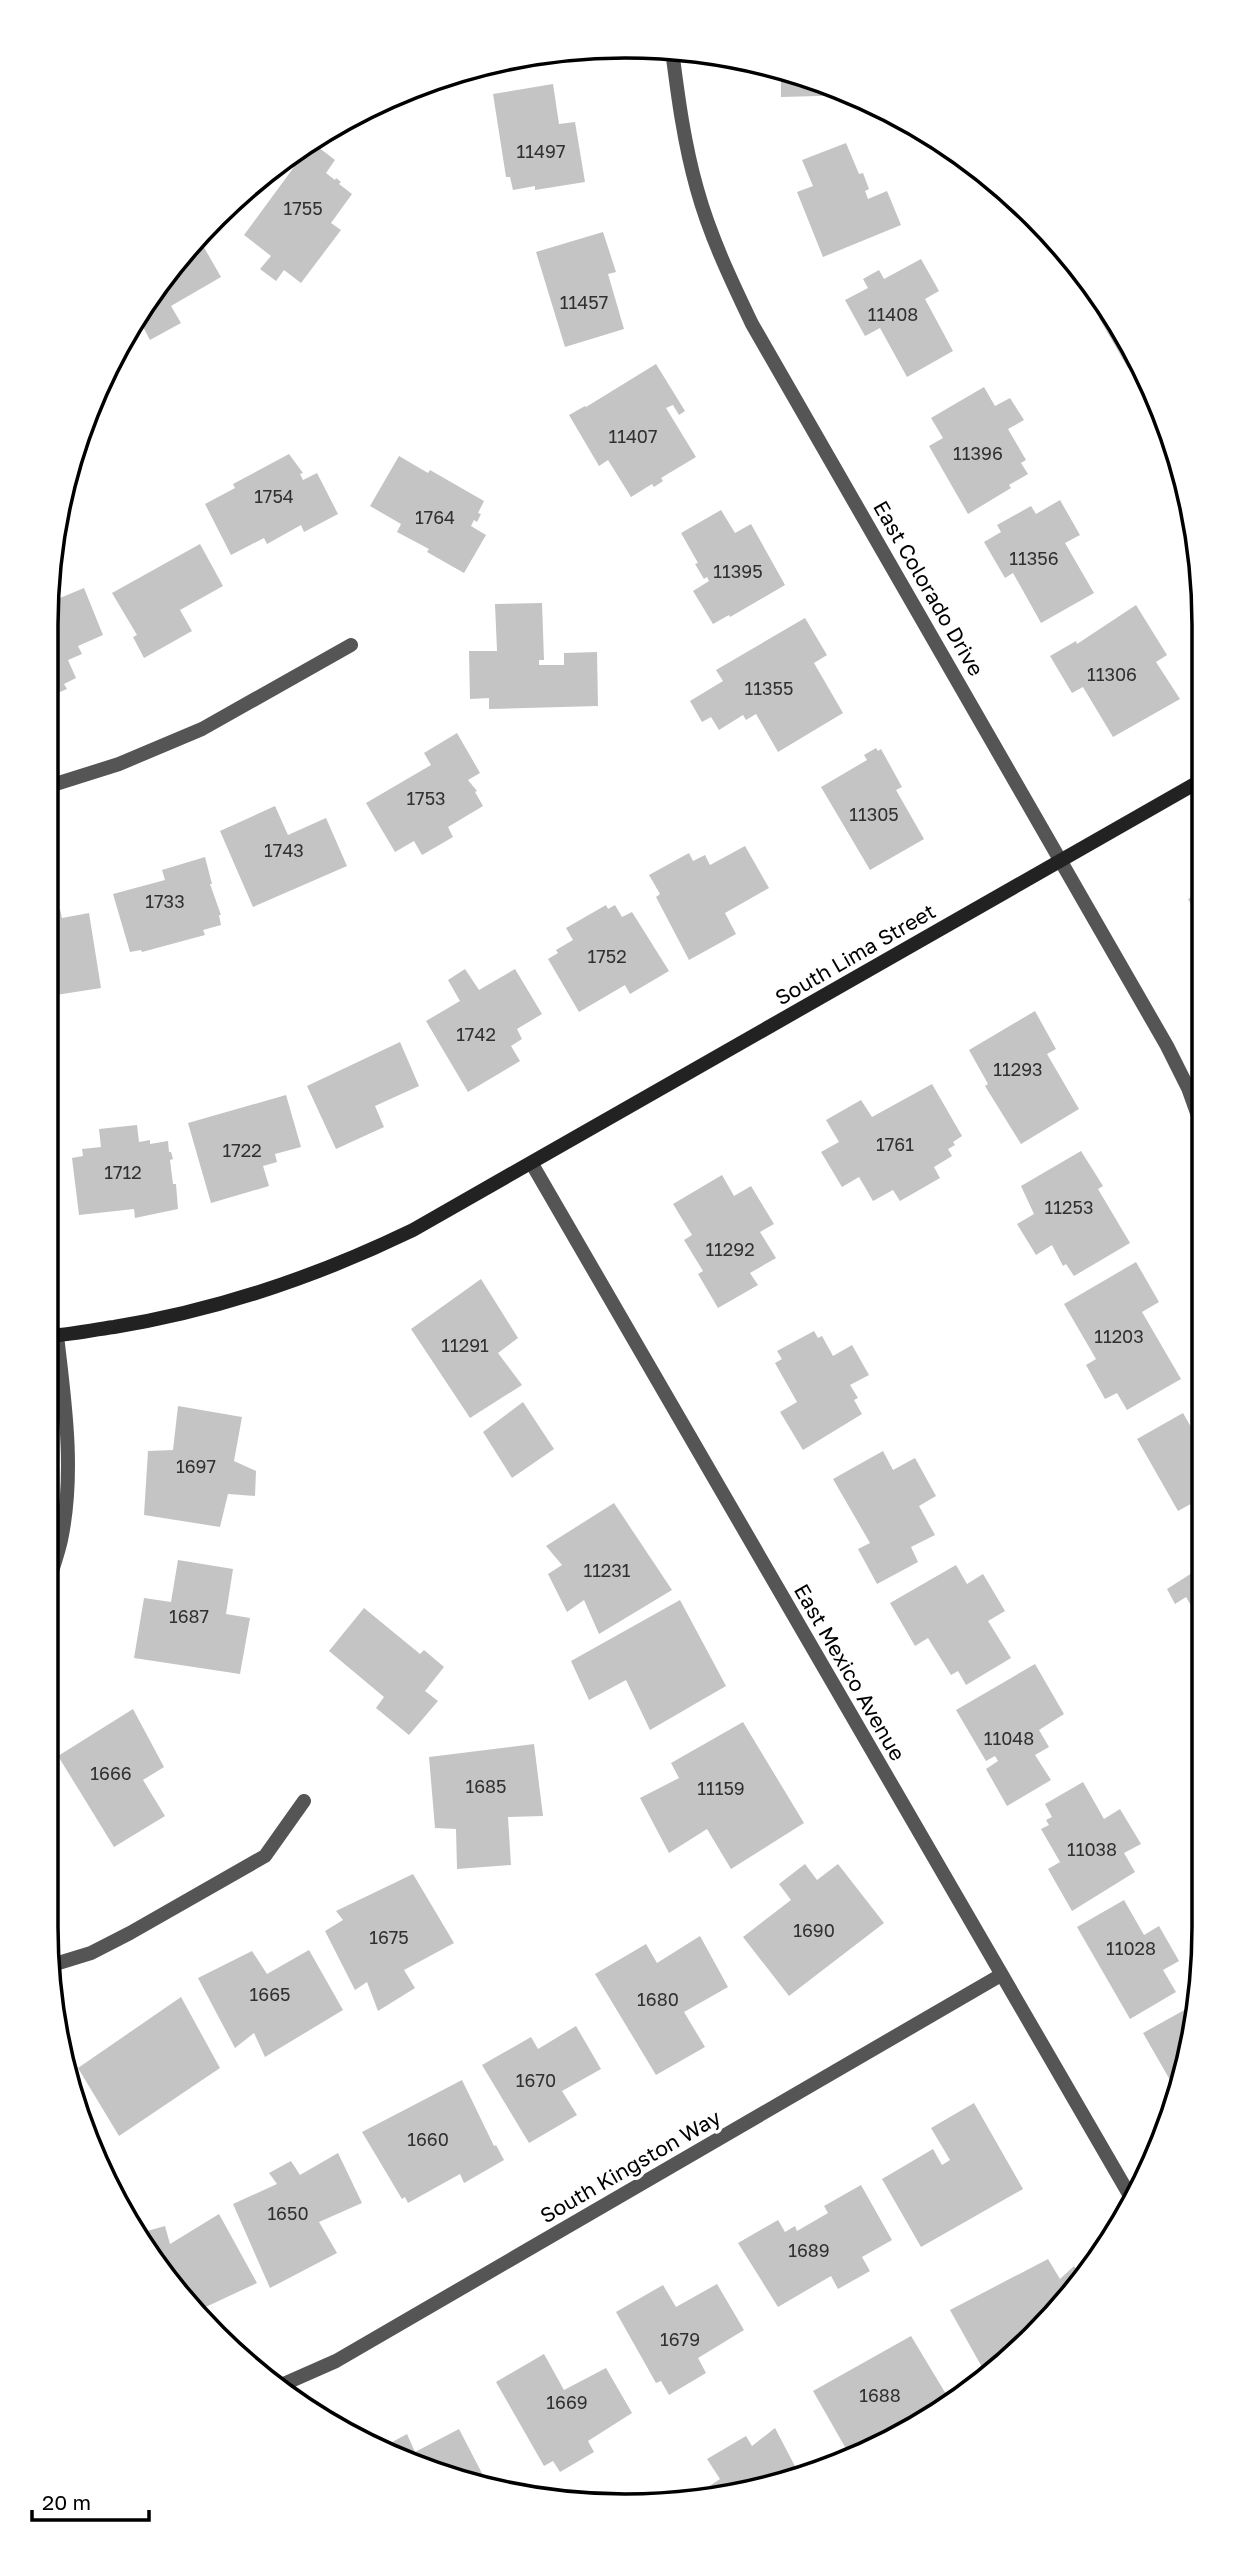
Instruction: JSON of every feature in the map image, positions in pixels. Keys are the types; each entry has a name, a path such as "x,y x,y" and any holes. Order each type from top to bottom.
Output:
{"street":[{"name":"East Colorado Drive","path":"673,60 681,118 697,189 721,258 752,324 1167,1046 1192,1099"},
{"path":"58,783 119,764 202,729 351,645"},
{"name":"South Lima Street","path":"58,1335 156,1320 262,1292 364,1254 531,1164 1192,786"},
{"name":"East Mexico Avenue","path":"531,1164 1127,2191"},
{"path":"58,1376 66,1421 68,1481 58,1550"},
{"path":"59,1963 91,1953 130,1933 265,1856 304,1801"},
{"name":"South Kingston Way","path":"287,2382 336,2361 1001,1975"}],"building":[{"path":"781,80 828,96 781,97"},
{"path":"553,84 559,124 575,122 585,182 535,190 535,186 513,190 510,177 506,177 493,94"},
{"path":"846,143 859,174 863,173 869,189 865,191 868,199 887,191 901,225 823,257 797,192 813,186 802,160"},
{"path":"319,148 335,160 326,173 341,182 339,184 352,194 331,223 341,230 301,283 284,270 276,281 260,269 271,256 244,235 294,167"},
{"path":"603,232 616,272 608,274 624,329 565,347 536,252"},
{"path":"203,246 221,277 171,306 181,323 150,340 143,327 175,280"},
{"path":"921,259 939,291 925,299 953,351 907,377 880,328 865,336 845,300 868,288 863,279 879,270 884,279"},
{"path":"1101,317 1130,367 1128,368 1099,318"},
{"path":"656,364 685,411 679,415 673,405 666,408 696,457 661,478 663,481 654,487 652,484 631,497 608,460 599,466 569,415"},
{"path":"984,387 995,406 1010,398 1024,420 1008,429 1026,460 1021,463 1028,474 1009,485 1011,488 968,514 929,446 943,438 931,418"},
{"path":"289,454 303,473 300,474 303,480 317,473 338,514 304,532 301,525 267,544 264,538 231,555 205,504 235,488 233,484"},
{"path":"399,456 428,473 430,470 484,501 477,522 474,520 471,526 486,535 464,573 427,552 429,549 397,532 401,524 370,506"},
{"path":"1060,500 1080,535 1065,543 1094,593 1041,623 1013,573 1005,578 984,542 1001,532 997,525 1031,506 1036,514"},
{"path":"721,510 735,533 751,524 785,585 713,624 693,591 709,581 707,577 704,579 695,564 698,563 681,533"},
{"path":"200,544 223,586 180,610 192,631 144,658 133,637 137,635 112,593"},
{"path":"84,588 103,635 78,646 82,654 68,660 76,678 64,684 67,689 58,693 58,625 59,599"},
{"path":"542,603 544,660 539,660 539,665 564,665 564,653 597,652 598,706 489,709 489,698 470,699 469,651 497,651 495,604"},
{"path":"1136,605 1167,655 1156,662 1180,699 1113,737 1083,687 1072,693 1050,656 1076,641 1077,644"},
{"path":"805,618 827,655 814,663 843,713 778,752 756,714 746,720 743,715 719,730 711,717 702,722 690,701 723,681 716,670"},
{"path":"457,733 480,773 468,780 477,791 475,792 483,806 448,827 453,837 422,855 414,841 395,852 366,803 431,765 424,753"},
{"path":"876,748 878,751 881,749 902,787 896,790 924,839 870,870 821,787 867,760 864,755"},
{"path":"275,806 288,835 326,818 347,866 253,907 220,831"},
{"path":"745,846 769,888 725,913 736,934 689,960 656,897 660,894 649,875 689,853 693,861 705,855 710,865"},
{"path":"205,857 210,884 221,915 221,925 203,930 205,935 142,952 130,952 113,894 165,880 162,870"},
{"path":"606,905 608,909 615,905 622,917 632,912 669,971 630,994 625,985 579,1012 548,959 558,953 556,950 573,940 566,928"},
{"path":"58,909 62,918 89,913 101,988 58,995"},
{"path":"465,969 479,990 515,969 542,1014 517,1029 522,1039 511,1046 520,1061 468,1092 426,1021 460,1001 448,980"},
{"path":"1035,1011 1056,1049 1047,1054 1079,1109 1021,1144 985,1086 988,1084 969,1050"},
{"path":"400,1042 419,1086 375,1106 384,1127 336,1149 307,1086"},
{"path":"932,1084 962,1136 948,1149 952,1156 934,1167 940,1178 900,1201 893,1190 873,1201 859,1177 842,1187 821,1152 839,1142 826,1120 861,1100 872,1117"},
{"path":"286,1095 301,1147 275,1154 277,1162 263,1166 269,1186 211,1203 188,1123"},
{"path":"137,1125 139,1142 150,1140 150,1144 168,1141 173,1159 170,1160 178,1209 135,1218 134,1209 79,1215 72,1158 83,1156 82,1149 101,1147 99,1129"},
{"path":"1081,1151 1103,1186 1098,1189 1130,1243 1074,1276 1066,1264 1063,1266 1052,1245 1036,1255 1017,1224 1034,1214 1021,1186"},
{"path":"722,1175 734,1196 751,1186 774,1224 760,1232 776,1258 750,1273 758,1285 718,1308 698,1274 703,1271 684,1240 692,1235 673,1204"},
{"path":"1136,1262 1159,1302 1142,1312 1181,1379 1127,1410 1117,1393 1105,1399 1086,1365 1096,1359 1064,1304"},
{"path":"481,1279 518,1338 498,1353 522,1385 470,1418 411,1329"},
{"path":"814,1331 818,1338 822,1336 833,1356 852,1345 869,1375 850,1385 858,1398 854,1400 862,1414 803,1450 780,1412 797,1402 775,1363 782,1359 777,1351"},
{"path":"523,1402 554,1449 512,1478 483,1432"},
{"path":"178,1406 242,1417 234,1461 256,1471 255,1496 228,1494 220,1527 144,1515 148,1451 173,1450"},
{"path":"1183,1413 1192,1429 1192,1503 1178,1511 1137,1439"},
{"path":"883,1451 893,1470 915,1458 936,1496 919,1506 935,1535 911,1547 918,1562 877,1584 858,1549 870,1543 833,1479"},
{"path":"614,1503 672,1590 599,1634 584,1600 567,1612 548,1574 562,1565 546,1546"},
{"path":"178,1560 233,1569 226,1614 250,1618 240,1674 134,1658 144,1598 171,1602"},
{"path":"956,1565 967,1584 983,1574 1005,1611 988,1621 1011,1658 966,1685 958,1671 951,1675 928,1638 915,1646 890,1603"},
{"path":"1192,1573 1192,1607 1186,1597 1175,1604 1167,1589"},
{"path":"680,1600 726,1686 650,1730 626,1680 589,1700 571,1661"},
{"path":"364,1608 420,1654 424,1650 444,1667 425,1691 438,1701 409,1735 376,1708 384,1697 329,1651"},
{"path":"1035,1664 1064,1714 1039,1730 1049,1747 1035,1755 1051,1780 1007,1806 986,1769 998,1761 995,1756 986,1761 956,1710"},
{"path":"133,1709 164,1767 143,1780 165,1816 114,1847 58,1756"},
{"path":"743,1722 804,1823 731,1869 707,1829 669,1853 640,1798 679,1778 671,1763"},
{"path":"534,1744 543,1816 508,1817 511,1865 457,1869 456,1829 435,1828 429,1757"},
{"path":"1083,1782 1104,1819 1120,1809 1141,1844 1124,1853 1135,1872 1072,1911 1048,1869 1060,1862 1041,1829 1049,1825 1046,1820 1052,1817 1045,1804"},
{"path":"805,1864 817,1880 838,1864 884,1923 789,1996 743,1937 791,1900 779,1884"},
{"path":"413,1874 454,1943 404,1970 415,1988 378,2011 367,1982 355,1990 325,1931 343,1920 336,1911"},
{"path":"1124,1900 1144,1935 1159,1926 1179,1961 1163,1970 1176,1992 1130,2019 1077,1927"},
{"path":"700,1936 728,1987 684,2012 705,2047 656,2075 595,1974 646,1944 657,1963"},
{"path":"309,1950 343,2010 265,2057 254,2033 235,2048 198,1978 252,1951 267,1974"},
{"path":"181,1997 220,2068 119,2136 78,2068"},
{"path":"1186,2009 1171,2079 1170,2080 1143,2033"},
{"path":"576,2026 601,2069 562,2091 577,2115 529,2143 482,2065 531,2037 538,2049"},
{"path":"462,2080 494,2146 496,2145 504,2160 464,2183 460,2174 408,2203 405,2197 402,2199 362,2132"},
{"path":"974,2103 1023,2189 921,2247 882,2179 933,2149 942,2165 950,2160 931,2128"},
{"path":"338,2153 362,2203 319,2222 337,2253 270,2288 233,2204 277,2184 269,2173 291,2161 300,2175"},
{"path":"861,2185 892,2240 862,2257 870,2271 838,2289 831,2276 778,2307 738,2243 778,2220 785,2232 795,2226 797,2231 828,2213 824,2206"},
{"path":"219,2214 257,2283 205,2307 175,2272 146,2231 165,2226 170,2244"},
{"path":"1048,2259 1060,2279 1074,2266 1077,2270 1026,2328 982,2367 950,2310"},
{"path":"717,2284 744,2330 698,2358 706,2373 669,2395 661,2381 656,2383 616,2312 663,2285 676,2307"},
{"path":"911,2336 946,2394 909,2418 846,2449 813,2391"},
{"path":"544,2354 564,2390 606,2368 632,2413 588,2441 594,2452 560,2472 553,2461 544,2466 496,2382"},
{"path":"775,2428 796,2468 707,2488 720,2479 707,2459 746,2436 752,2446"},
{"path":"459,2429 484,2476 443,2464 390,2443 407,2434 415,2452"}]}
